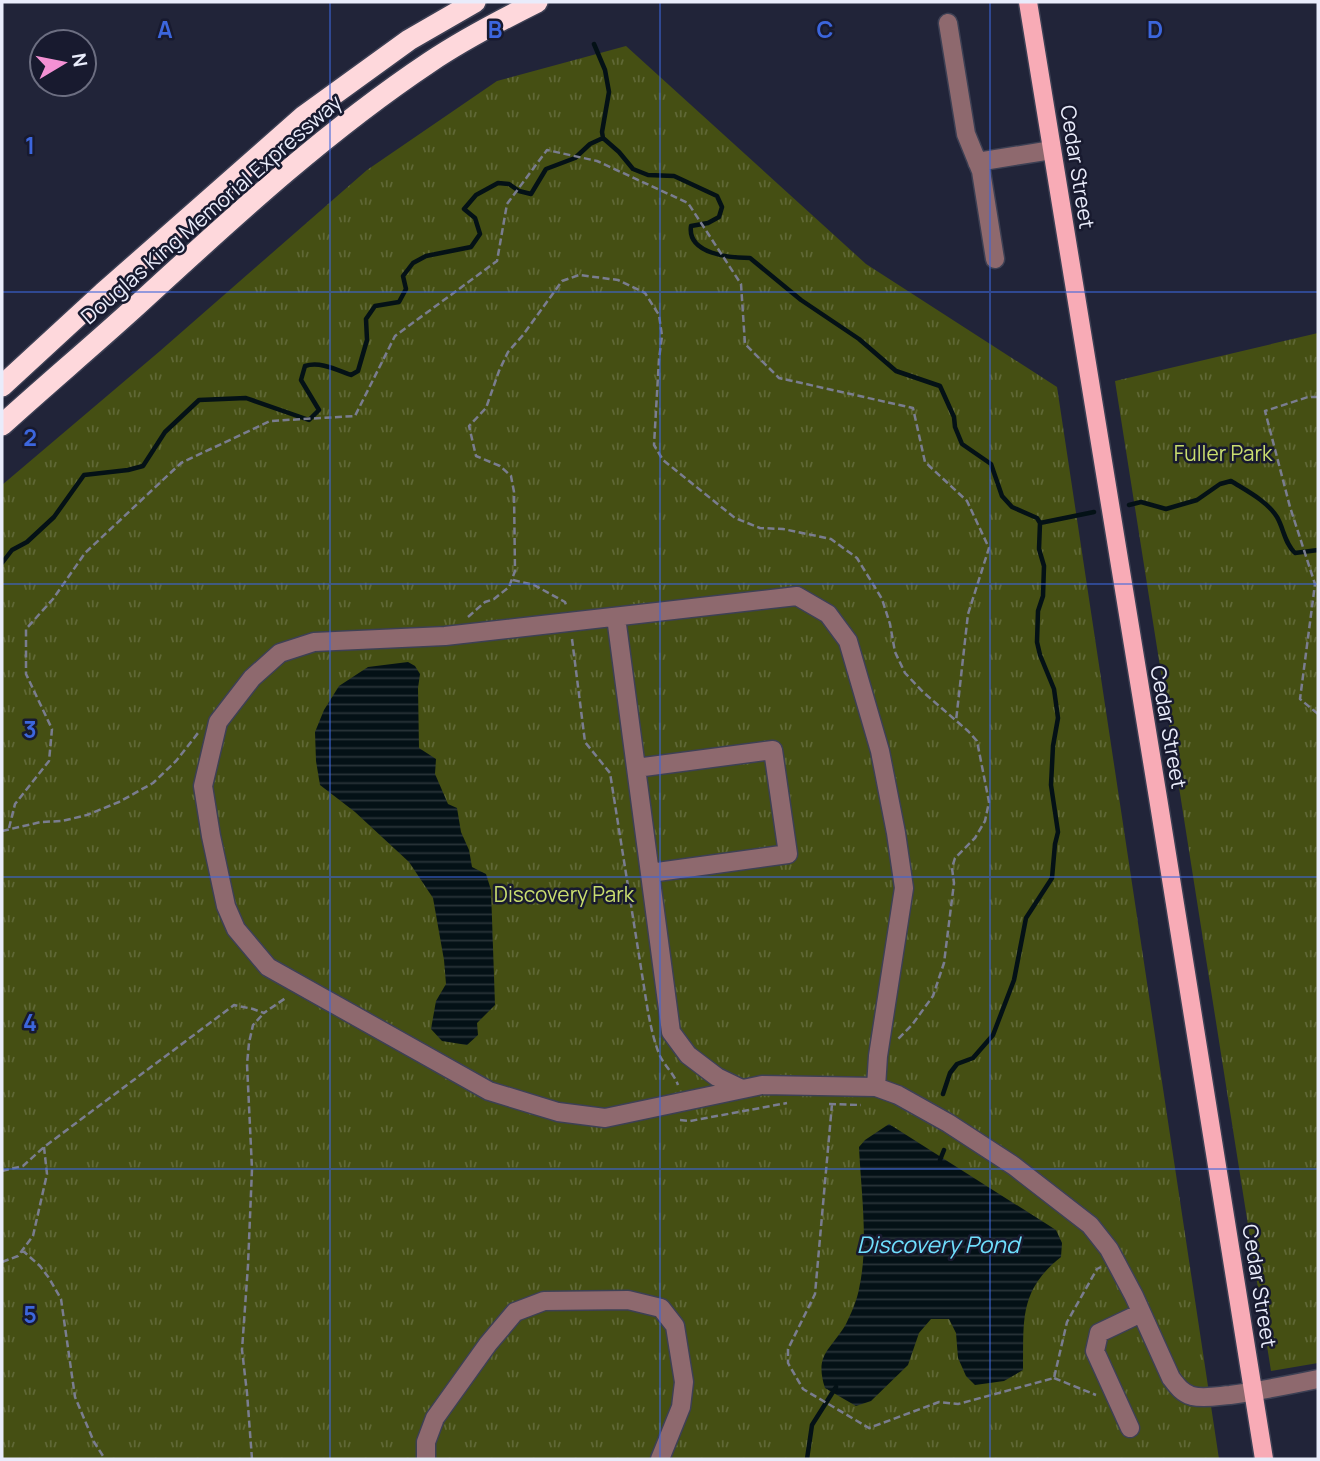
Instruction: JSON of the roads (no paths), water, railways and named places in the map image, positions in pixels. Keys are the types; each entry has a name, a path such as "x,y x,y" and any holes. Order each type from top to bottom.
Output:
{"highway":[{"name":"Douglas King Memorial Expressway","path":"2,386 304,116 409,40 475,2"},
{"name":"Douglas King Memorial Expressway","path":"2,425 311,149 432,61 488,27 537,2"}],"main road":[{"name":"Cedar Street","path":"1028,2 1264,1459"}],"lane":[{"path":"948,23 966,134 981,171 995,259"},
{"path":"977,162 1052,150"},
{"path":"876,1087 878,1056 904,888 896,833 880,751 848,641 828,614 797,596 446,636 314,642 280,653 252,677 218,722 203,786 211,836 226,906 236,929 268,967 489,1091 558,1112 605,1118 762,1085 876,1087 898,1095 948,1123 1014,1166 1090,1225 1109,1249 1171,1378 1187,1394 1211,1397 1254,1392 1318,1379"},
{"path":"616,617 670,1032 688,1055 717,1077 742,1089"},
{"path":"636,768 773,750 789,854 650,873"},
{"path":"426,1459 426,1442 435,1418 488,1344 515,1312 544,1301 628,1300 661,1308 675,1326 684,1382 681,1407 660,1459"},
{"path":"1130,1428 1095,1351 1099,1333 1141,1312"}],"water":[{"path":"408,662 415,666 420,674 419,748 436,759 435,774 448,804 457,808 472,867 486,874 491,890 495,1005 477,1023 478,1035 467,1045 442,1041 431,1029 436,1001 446,984 433,898 409,862 355,812 320,785 316,761 315,732 324,710 339,686 368,667"},
{"name":"Discovery Pond","path":"889,1124 1056,1230 1062,1243 1061,1257 1037,1282 1030,1295 1024,1322 1023,1370 1004,1381 975,1385 966,1376 958,1358 956,1333 949,1319 931,1319 919,1333 908,1365 871,1401 856,1406 825,1388 822,1367 826,1353 852,1311 862,1272 863,1218 859,1147"}],"waterway":[{"path":"594,44 605,70 609,92 603,138 633,169 648,175 674,176 717,196 722,207 719,217 708,223 691,226 696,243 721,255 750,258 801,300 859,339 896,371 940,386 962,444 991,464 1002,496 1012,507 1037,518 1040,523"},
{"path":"2,563 12,550 27,542 54,517 84,475 143,466 165,432 199,400 246,398 309,420 319,410 301,380 305,366 322,365 351,375 358,371 367,340 366,319 375,306 399,302 406,289 403,276 413,263 426,256 471,247 480,234 475,218 464,209 476,195 498,183 509,184 519,191 531,194 546,169 575,158 590,144 603,138"},
{"path":"1129,505 1141,502 1166,509 1197,500 1220,484 1231,481 1273,511 1295,553 1318,550"},
{"path":"1040,523 1094,512"},
{"path":"943,1094 950,1073 957,1064 973,1058 993,1035 1014,980 1026,918 1052,878 1058,832 1051,785 1058,718 1054,689 1037,642 1044,566 1039,549 1040,523"},
{"path":"940,1160 944,1150"},
{"path":"807,1459 812,1425 836,1387"}],"park label":[{"name":"Fuller Park","path":"1223,453"},
{"name":"Discovery Park","path":"564,894"}]}
